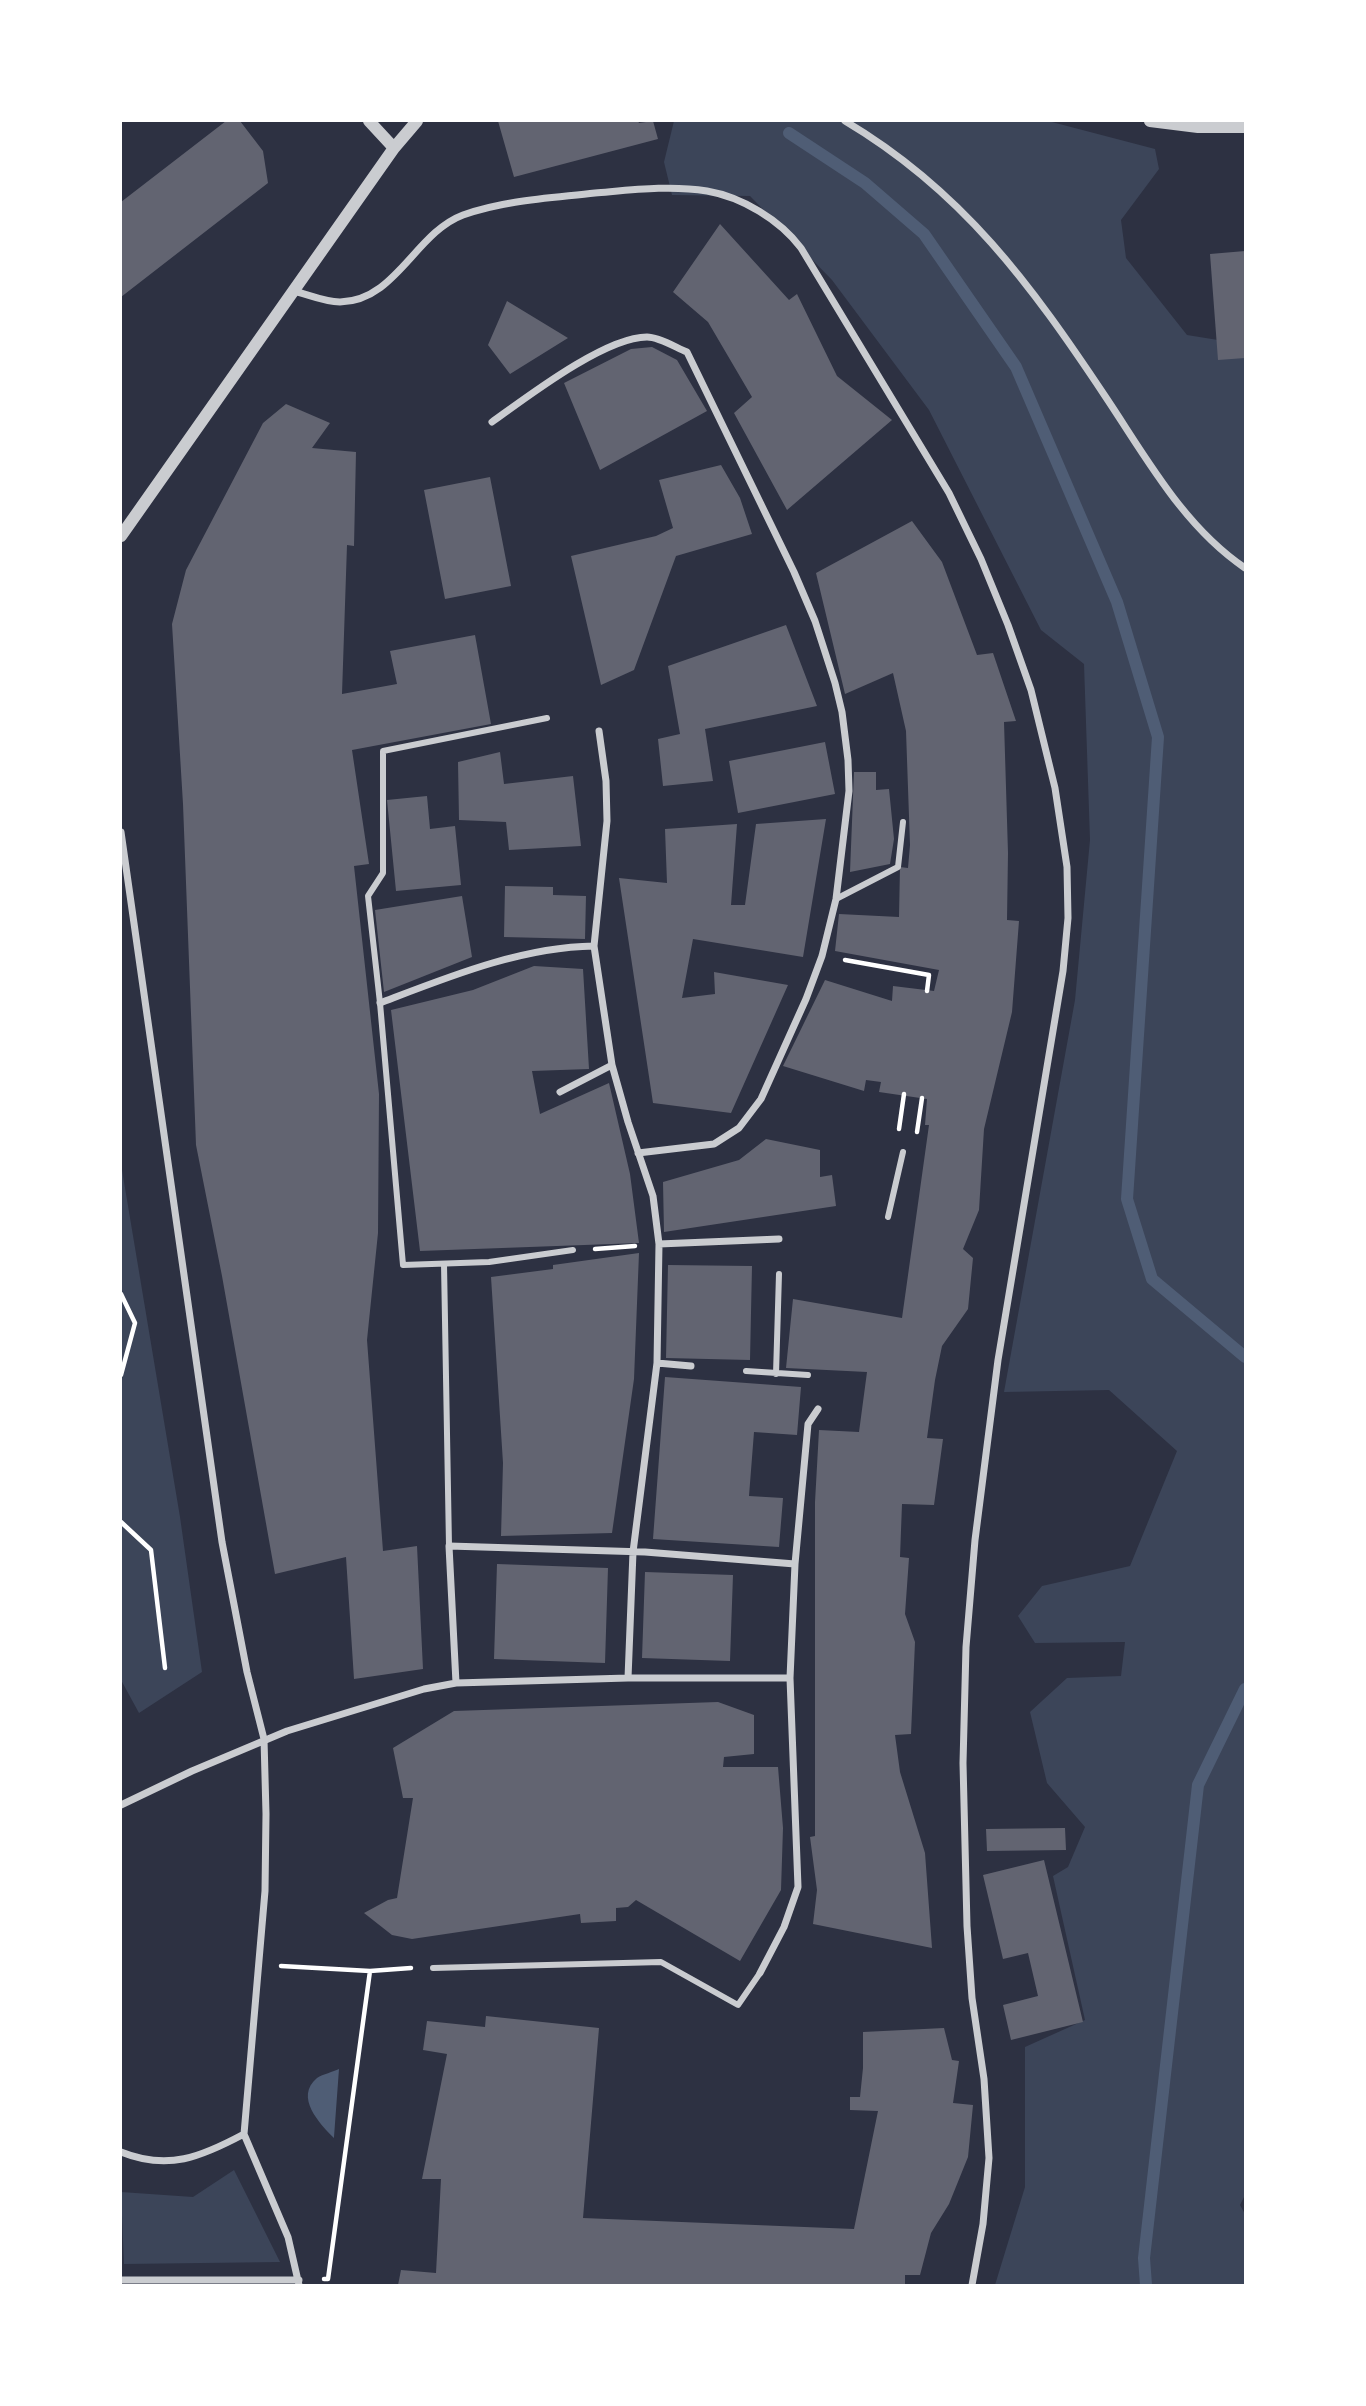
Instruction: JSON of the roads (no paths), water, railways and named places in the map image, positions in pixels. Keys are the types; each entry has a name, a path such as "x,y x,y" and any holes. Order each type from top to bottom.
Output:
{"street":[{"path":"369,121 394,148"},
{"path":"121,536 394,148 417,121"},
{"path":"845,121 912,166 993,243 1035,294 1158,476 1185,511 1213,543 1245,568"},
{"path":"1150,121 1198,127 1245,127"},
{"path":"293,290 330,301 355,300 366,296 386,284 420,247 449,222 499,206 642,189 706,191 748,206 791,234 801,248 949,493 981,559 1027,680 1061,819 1067,867 1068,918 1059,1003 996,1374 976,1529 966,1647 963,1763 967,1926 972,1998 984,2079 988,2134 985,2200 972,2285"},
{"path":"492,422 560,374 625,340 650,337 687,352 794,572 815,621 835,682 846,739 849,780 836,899 822,956 806,999 761,1099 739,1128 724,1139 704,1147 638,1153"},
{"path":"547,718 383,751 383,873 368,896 403,1265 489,1262 573,1251"},
{"path":"599,732 606,781 607,821 594,946 612,1065 653,1196 659,1244 657,1363 634,1552 628,1678"},
{"path":"836,899 898,867 903,822"},
{"path":"121,832 222,1542 264,1739 267,1841 260,1965 244,2134 288,2237 299,2283 121,2280"},
{"path":"380,1003 453,976 507,960 561,948 594,946"},
{"path":"560,1092 612,1065"},
{"path":"888,1217 903,1152"},
{"path":"659,1244 779,1239"},
{"path":"443,1264 449,1546 456,1683"},
{"path":"776,1374 779,1274"},
{"path":"657,1363 691,1366"},
{"path":"746,1371 807,1375"},
{"path":"433,1968 661,1962 738,2005 760,1973 784,1927 798,1886 790,1678 795,1564 808,1424 818,1409"},
{"path":"449,1546 634,1552 795,1564"},
{"path":"121,1805 264,1739 424,1689 456,1683 628,1678 790,1678"},
{"path":"121,2152 147,2161 169,2163 205,2152 244,2134"}],"waterway":[{"path":"789,133 865,183 924,234 1016,367 1117,602 1158,737 1127,1199 1152,1279 1245,1357"},
{"path":"1146,2285 1144,2258 1198,1785 1245,1689"}]}
